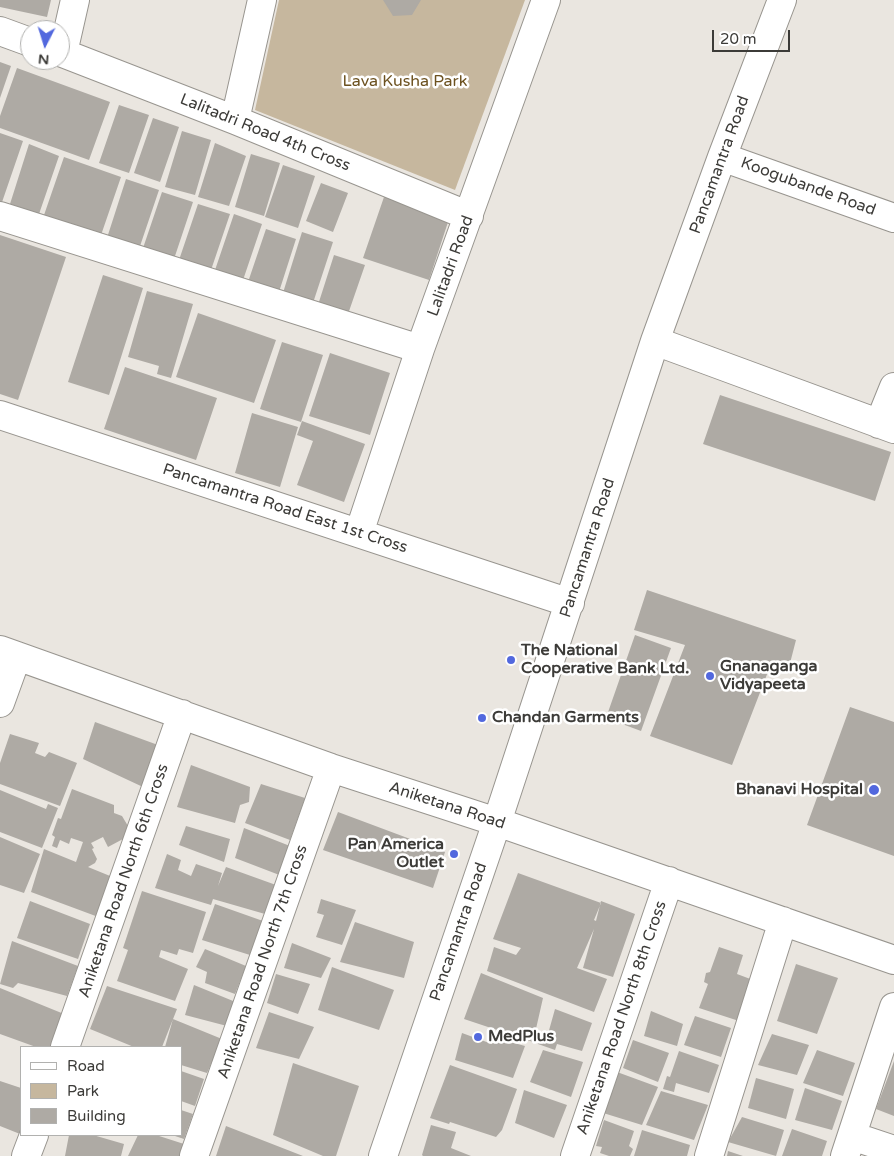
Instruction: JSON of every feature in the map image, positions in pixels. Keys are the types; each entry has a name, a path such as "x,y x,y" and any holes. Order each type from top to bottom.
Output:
{"street":[{"path":"70,23 76,0"},
{"path":"235,120 262,0"},
{"name":"Lalitadri Road","path":"359,533 420,349 546,0"},
{"name":"Pancamantra Road","path":"383,1156 497,822 655,341 782,0"},
{"path":"0,31 20,38"},
{"name":"Lalitadri Road 4th Cross","path":"70,56 235,120 469,216"},
{"name":"Koogubande Road","path":"722,157 894,218"},
{"path":"0,216 420,349"},
{"path":"655,341 886,427 894,387"},
{"name":"Pancamantra Road East 1st Cross","path":"0,415 570,603"},
{"path":"0,703 8,653"},
{"name":"Aniketana Road","path":"8,653 332,768 497,822 894,960"},
{"name":"Aniketana Road North 6th Cross","path":"65,1046 182,714"},
{"name":"Aniketana Road North 7th Cross","path":"194,1156 332,768"},
{"name":"Aniketana Road North 8th Cross","path":"574,1156 669,881"},
{"path":"709,1156 783,921"},
{"path":"894,1007 849,1146 894,1150"},
{"path":"26,1156 34,1136"}],"green space":[{"name":"Lava Kusha Park","path":"279,0 525,0 455,190 255,110"}],"building":[{"path":"0,0 51,0 47,17 0,7"},
{"path":"383,0 421,0 412,15 393,16"},
{"path":"0,62 11,66 0,98"},
{"path":"17,68 110,102 89,160 0,128 0,116"},
{"path":"119,105 149,115 129,173 99,163"},
{"path":"153,118 179,127 160,182 134,173"},
{"path":"182,131 211,140 195,195 165,187"},
{"path":"0,133 23,141 0,208"},
{"path":"215,143 246,156 229,206 198,197"},
{"path":"29,144 59,156 39,214 10,204"},
{"path":"251,154 280,163 264,216 235,207"},
{"path":"64,157 121,177 100,238 43,218"},
{"path":"283,165 315,176 298,228 265,217"},
{"path":"126,179 159,190 138,252 106,241"},
{"path":"321,183 348,193 333,232 306,221"},
{"path":"162,192 193,202 172,265 141,254"},
{"path":"384,197 449,219 429,280 363,258"},
{"path":"198,204 230,214 210,273 178,263"},
{"path":"234,214 262,224 241,286 213,276"},
{"path":"266,229 296,239 278,295 247,285"},
{"path":"302,232 333,242 312,306 282,296"},
{"path":"0,235 66,257 18,400 0,394"},
{"path":"334,255 365,265 347,317 317,308"},
{"path":"103,275 143,288 109,395 68,382"},
{"path":"147,291 193,304 171,378 157,374 159,366 128,357"},
{"path":"198,313 276,340 254,403 176,377"},
{"path":"282,342 323,355 301,422 260,409"},
{"path":"330,353 390,373 370,435 309,416"},
{"path":"125,367 217,398 196,460 104,429"},
{"path":"720,395 891,452 875,501 703,444"},
{"path":"252,413 298,427 280,487 235,473"},
{"path":"302,421 365,444 344,502 297,485 313,441 297,435"},
{"path":"647,590 796,640 788,671 771,664 732,765 650,736 685,645 634,630"},
{"path":"635,635 671,648 641,731 606,718"},
{"name":"Bhanavi Hospital","path":"850,707 894,722 894,856 807,825"},
{"path":"95,722 158,745 143,787 83,759"},
{"path":"10,734 39,743 35,753 45,757 49,752 77,763 60,806 0,784 0,763"},
{"path":"191,765 250,787 249,802 240,805 235,823 177,807"},
{"path":"261,784 305,798 290,840 245,823"},
{"path":"72,789 114,805 114,813 122,816 128,826 123,839 108,847 103,837 91,843 97,859 95,863 88,867 115,878 101,918 31,892 44,849 76,862 83,842 71,838 69,844 60,840 57,848 52,846 55,837 52,835 58,818 61,819"},
{"path":"0,790 46,809 48,804 58,808 42,848 0,832"},
{"path":"338,812 445,852 433,888 323,850"},
{"path":"186,826 230,839 224,862 179,845"},
{"path":"244,828 290,846 282,876 235,858"},
{"path":"0,837 40,854 24,893 0,885"},
{"path":"167,854 181,860 178,870 191,876 196,864 222,873 218,886 226,867 276,885 265,914 213,899 211,905 155,888"},
{"path":"518,873 635,914 613,977 583,968 594,929 577,968 607,979 594,1012 487,971 494,947 516,955 521,948 493,939","holes":["600,906 596,921 594,920"]},
{"path":"142,891 206,912 193,953 179,949 177,955 161,950 159,957 188,969 175,1001 117,981 128,950 123,948"},
{"path":"321,899 356,910 342,945 316,937 324,915 317,913"},
{"path":"30,901 90,924 78,959 17,938"},
{"path":"215,904 263,921 250,955 202,940"},
{"path":"355,922 414,942 404,978 340,962"},
{"path":"12,941 78,966 67,996 18,983 13,988 0,984"},
{"path":"292,943 331,958 321,978 284,968"},
{"path":"719,947 743,955 737,974 753,980 739,1021 699,1008 708,984 704,982 706,973 710,972"},
{"path":"205,949 246,966 235,994 205,983 207,972 196,967"},
{"path":"796,964 838,978 817,1034 777,1021"},
{"path":"332,967 394,990 379,1030 318,1010"},
{"path":"481,973 543,998 533,1042 464,1019"},
{"path":"276,974 310,984 298,1014 267,1003"},
{"path":"194,985 238,1003 227,1026 185,1015"},
{"path":"107,986 177,1009 162,1046 132,1046 90,1029"},
{"path":"0,988 64,1014 53,1046 33,1046 0,1034"},
{"path":"555,1009 592,1023 582,1051 557,1044 555,1050 538,1044 542,1033 548,1034"},
{"path":"651,1011 683,1024 677,1046 644,1036"},
{"path":"269,1012 314,1027 299,1059 256,1048"},
{"path":"695,1016 731,1028 721,1057 684,1045"},
{"path":"173,1019 222,1039 207,1073 182,1065 182,1046 165,1046"},
{"path":"462,1033 492,1044 496,1038 525,1046 513,1078 455,1060"},
{"path":"772,1034 809,1045 797,1075 758,1065"},
{"path":"633,1040 669,1053 658,1082 623,1068"},
{"path":"543,1050 583,1062 571,1097 530,1082"},
{"path":"817,1050 855,1063 843,1096 803,1083"},
{"path":"679,1051 719,1065 709,1093 676,1083 674,1092 663,1089 667,1076 670,1077"},
{"path":"894,1061 894,1116 876,1109"},
{"path":"293,1063 359,1086 336,1156 323,1156 273,1135"},
{"path":"450,1065 517,1089 502,1130 496,1137 450,1122 449,1124 430,1118"},
{"path":"182,1071 204,1079 195,1106 182,1101"},
{"path":"617,1072 658,1087 642,1125 600,1112"},
{"path":"756,1078 794,1089 786,1119 748,1108"},
{"path":"0,1081 20,1088 20,1134 0,1126"},
{"path":"805,1088 842,1101 832,1130 795,1120"},
{"path":"524,1090 567,1105 554,1138 515,1123"},
{"path":"661,1091 708,1105 694,1140 646,1125"},
{"path":"182,1110 193,1114 184,1139 175,1136 182,1136"},
{"path":"742,1117 784,1130 776,1156 728,1142"},
{"path":"604,1120 634,1131 629,1146 633,1149 630,1156 609,1156 600,1153 602,1147 596,1146"},
{"path":"431,1125 456,1132 451,1148 471,1156 423,1156"},
{"path":"226,1126 303,1156 216,1156"},
{"path":"792,1129 827,1141 822,1156 782,1156"},
{"path":"642,1130 690,1145 687,1156 634,1156"},
{"path":"69,1136 96,1136 124,1144 121,1156 65,1156"},
{"path":"138,1136 159,1136 184,1144 179,1156 128,1156"},
{"path":"728,1151 743,1156 727,1156"}],"place":[{"name":"The National Cooperative Bank Ltd.","path":"511,660"},
{"name":"Gnanaganga Vidyapeeta","path":"710,676"},
{"name":"Chandan Garments","path":"482,718"},
{"name":"Bhanavi Hospital","path":"874,790"},
{"name":"Pan America Outlet","path":"454,854"},
{"name":"MedPlus","path":"478,1037"}]}
